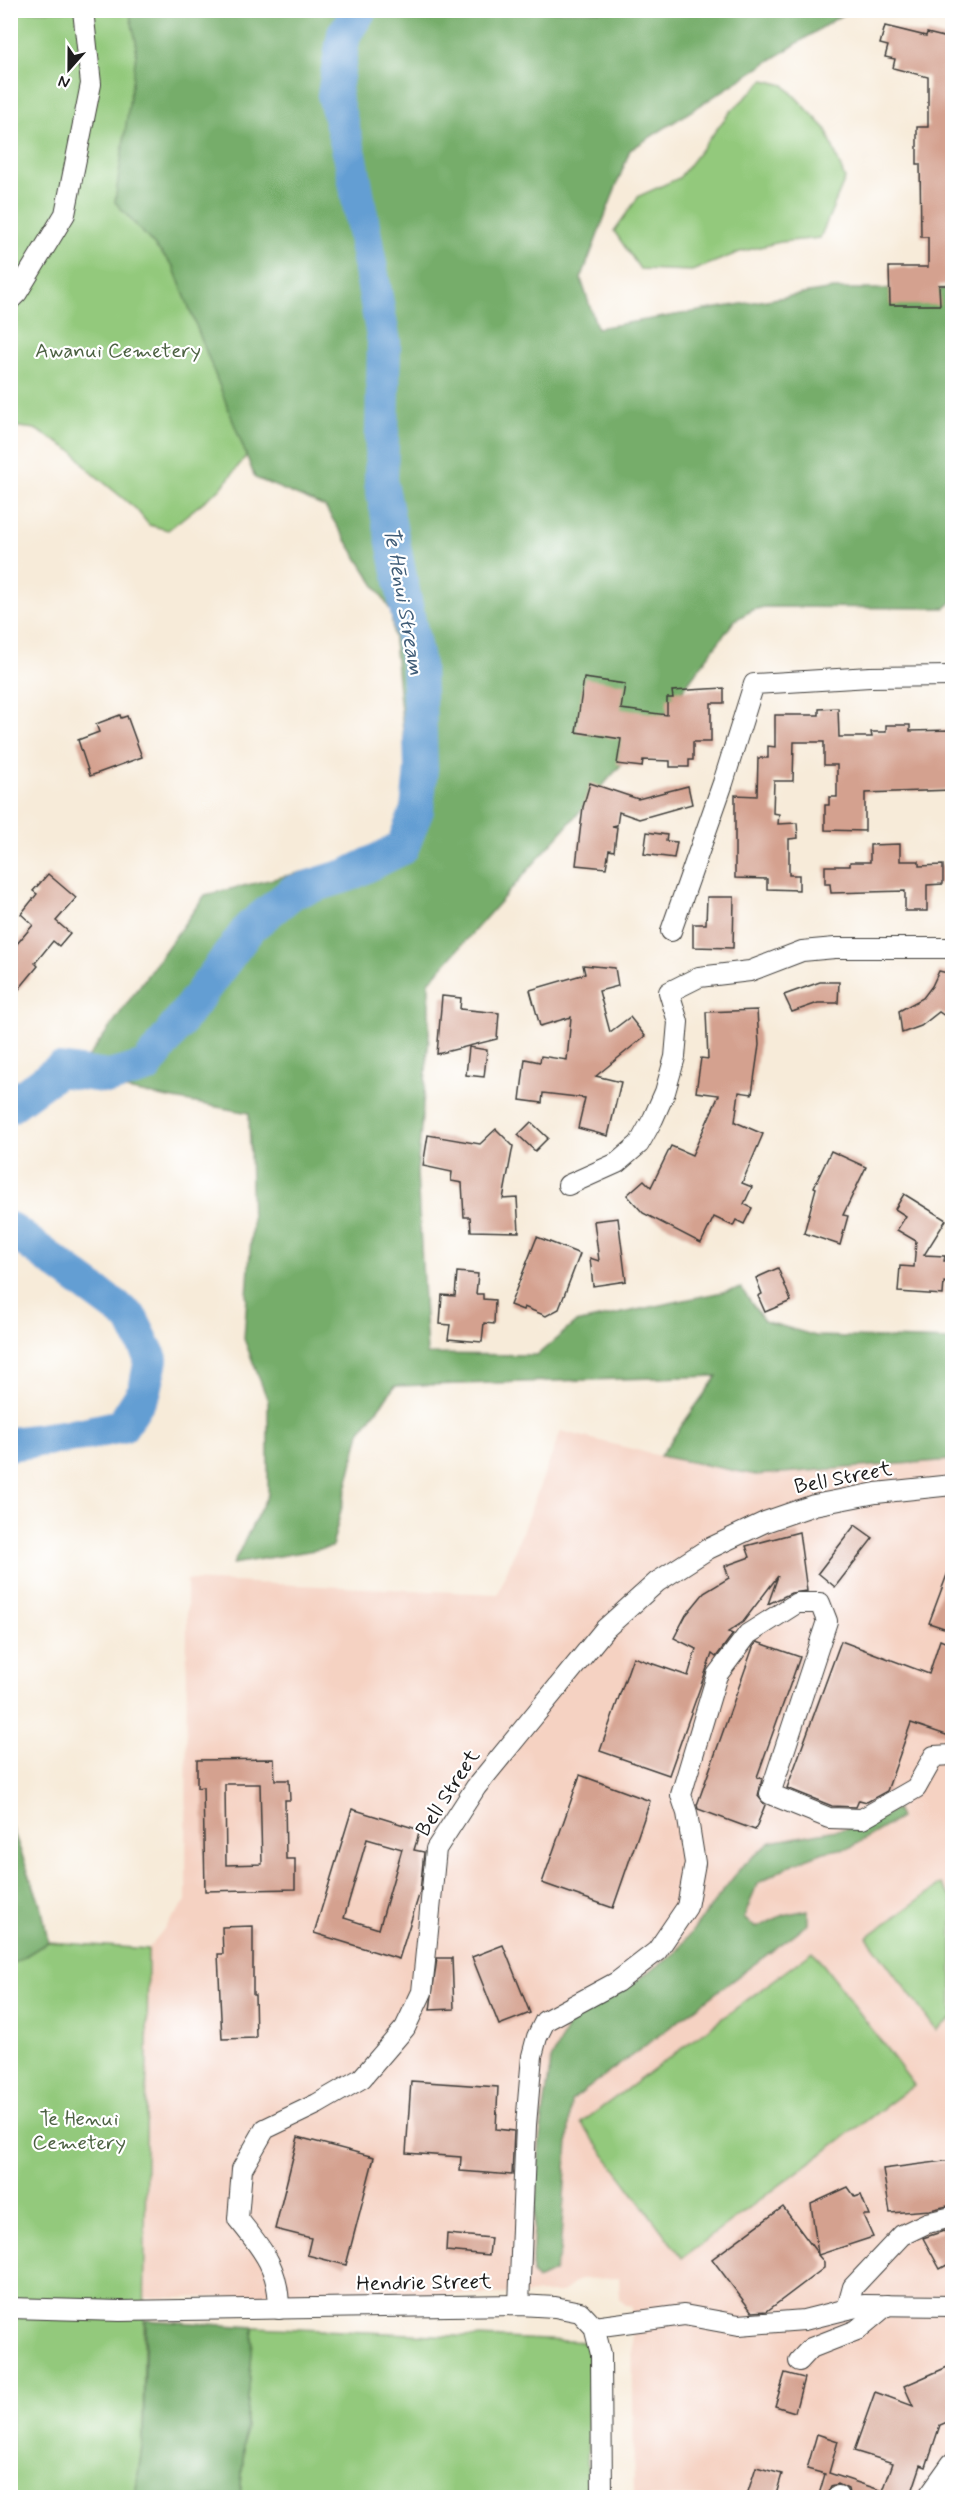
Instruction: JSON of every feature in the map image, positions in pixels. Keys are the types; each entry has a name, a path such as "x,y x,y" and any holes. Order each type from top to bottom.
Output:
{"street":[{"path":"10,300 65,214 91,84 83,10"},
{"path":"671,931 723,783 754,684 870,677 952,676"},
{"path":"568,1185 616,1163 639,1144 653,1119 665,1092 675,1057 678,1022 669,992 699,977 750,971 802,951 835,948 952,948"},
{"name":"Bell Street","path":"279,2309 275,2272 257,2242 238,2219 243,2169 265,2129 317,2104 362,2078 405,2028 422,1992 436,1849 476,1786 605,1629 657,1582 708,1549 765,1522 814,1505 876,1493 952,1485"},
{"path":"519,2305 526,2125 532,2056 537,2037 545,2021 617,1982 657,1951 687,1906 695,1863 687,1813 681,1795 717,1675 747,1634 797,1603 820,1603 827,1621 770,1794 829,1818 862,1819 916,1788 934,1756 952,1755"},
{"path":"847,2309 853,2287 902,2235 927,2223 952,2217"},
{"path":"913,2305 952,2292"},
{"name":"Hendrie Street","path":"10,2308 120,2311 519,2305 555,2307 580,2312 594,2327"},
{"path":"799,2361 810,2348 857,2330 886,2305"},
{"path":"602,2498 602,2354 594,2327 684,2315 739,2325 804,2320 864,2306 952,2306"},
{"path":"927,2498 952,2463"}],"shaded area":[{"path":"561,1431 660,1456 756,1475 952,1460 952,2497 634,2497 632,2306 620,2300 619,2278 580,2279 562,2293 145,2298 148,1949 186,1901 187,1580 498,1594"}],"green space":[{"name":"Awanui Cemetery","path":"191,10 257,442 222,487 168,530 149,525 136,509 90,471 74,452 35,429 11,426 10,11"},
{"path":"129,11 848,11 630,150 581,279 597,328 833,289 952,289 952,602 945,608 765,607 752,610 735,620 659,722 429,982 429,1037 417,1173 427,1354 537,1355 575,1323 741,1288 764,1321 816,1336 952,1340 952,1460 756,1475 660,1456 717,1376 395,1386 360,1432 332,1547 233,1564 268,1494 268,1401 244,1339 252,1224 249,1113 72,1080 205,895 366,857 393,837 408,780 391,611 325,507 255,478 173,266 115,202 136,55 136,41"},
{"path":"764,80 784,85 826,129 845,179 820,238 780,242 740,252 692,271 640,269 614,231 639,196 679,178 730,112"},
{"path":"896,1809 900,1818 851,1847 824,1852 790,1865 757,1884 744,1918 756,1928 783,1915 808,1910 808,1924 571,2101 560,2252 554,2272 537,2280 533,2274 532,2259 540,2138 551,2060 570,2022 674,1955 742,1866 771,1842 864,1825"},
{"path":"11,1825 42,1909 48,1942 11,1965"},
{"path":"941,1884 952,1899 952,2018 936,2030 867,1937"},
{"name":"Te Henui Cemetery","path":"48,1942 148,1949 143,2440 135,2497 11,2498 11,1965"},
{"path":"813,1951 914,2085 682,2258 581,2123"},
{"path":"146,2320 254,2327 240,2497 135,2497 143,2440"},
{"path":"254,2327 589,2342 587,2497 240,2498"}],"building":[{"path":"885,26 926,36 927,33 952,39 952,285 939,285 940,305 890,305 889,267 928,267 928,237 921,237 917,127 928,127 928,77 893,68 895,59 885,57 888,46 880,44"},
{"path":"584,678 625,684 621,709 667,715 667,698 673,698 672,691 724,688 724,703 711,703 711,742 693,742 693,760 689,760 689,767 670,767 670,761 643,760 642,767 617,764 621,739 576,732"},
{"path":"838,708 839,737 872,737 871,732 886,732 886,725 910,725 910,731 952,730 952,790 865,793 865,831 825,830 825,805 829,805 829,797 837,797 837,765 824,765 824,742 794,742 793,781 774,781 773,813 779,814 778,824 797,823 798,838 789,839 789,875 799,875 799,890 767,889 767,879 735,878 735,795 757,796 758,758 768,758 768,746 775,747 775,715 819,715 819,709"},
{"path":"120,715 121,718 127,716 142,757 90,776 78,740 99,732 96,724"},
{"path":"590,783 638,799 688,786 692,804 639,819 619,812 617,825 612,826 617,827 614,851 609,850 606,868 576,865 583,807"},
{"path":"647,832 667,835 666,841 677,842 674,858 644,854"},
{"path":"900,844 900,861 919,861 919,866 943,865 943,884 927,885 927,911 905,911 905,891 831,893 830,884 825,884 825,866 850,866 850,862 870,862 870,845"},
{"path":"48,874 76,898 56,921 70,933 59,946 53,941 35,963 38,966 10,1000 10,952 33,925 21,914 37,894 33,891"},
{"path":"707,897 734,897 733,948 693,947 693,924 706,924"},
{"path":"583,965 615,968 618,986 599,991 610,1032 630,1017 645,1036 596,1076 621,1082 608,1136 578,1128 585,1098 543,1093 542,1103 520,1100 525,1059 540,1062 541,1056 567,1060 571,1017 540,1026 530,990 585,974"},
{"path":"939,971 952,974 952,1007 945,1016 939,1012 921,1026 902,1033 899,1011 923,998"},
{"path":"820,982 839,982 838,1003 818,1003 792,1012 784,995"},
{"path":"442,996 461,998 460,1009 499,1013 497,1039 437,1054"},
{"path":"757,1010 759,1045 752,1094 739,1092 735,1122 763,1134 742,1183 752,1187 744,1204 752,1208 744,1224 736,1220 733,1226 714,1217 701,1243 643,1213 627,1195 644,1180 651,1187 671,1146 692,1155 719,1095 696,1092 701,1058 708,1059 706,1012"},
{"path":"469,1047 487,1050 484,1077 466,1075"},
{"path":"531,1122 548,1138 535,1151 518,1135"},
{"path":"496,1129 513,1146 503,1199 517,1198 519,1232 471,1231 470,1217 464,1217 462,1183 451,1181 452,1172 423,1166 428,1135 480,1144"},
{"path":"831,1151 866,1167 843,1215 848,1216 840,1245 804,1233 816,1188 814,1187"},
{"path":"904,1194 946,1220 924,1255 945,1256 944,1261 952,1261 952,1283 944,1282 943,1295 898,1292 900,1266 914,1267 916,1241 897,1230 906,1216 895,1209"},
{"path":"618,1218 626,1281 593,1286 590,1258 599,1261 594,1221"},
{"path":"537,1237 580,1254 559,1309 546,1316 524,1307 523,1310 510,1305"},
{"path":"778,1268 791,1301 765,1312 758,1296 762,1294 756,1278"},
{"path":"457,1272 478,1274 476,1294 483,1294 483,1299 495,1300 494,1324 484,1323 482,1342 448,1339 450,1325 440,1324 442,1295 455,1296"},
{"path":"855,1525 873,1538 835,1587 818,1573"},
{"path":"799,1532 807,1591 791,1593 768,1604 778,1576 743,1622 728,1632 733,1634 716,1657 712,1654 669,1775 600,1751 633,1657 688,1676 696,1649 674,1638 686,1615 704,1593 729,1578 725,1566 750,1557 746,1546"},
{"path":"951,1564 952,1615 947,1629 929,1623"},
{"path":"940,1640 952,1645 952,1737 911,1723 887,1791 867,1802 859,1800 856,1807 832,1806 787,1788 841,1641 929,1674"},
{"path":"757,1642 800,1657 757,1777 762,1779 758,1796 765,1805 755,1830 698,1809 697,1805 753,1647"},
{"path":"274,1759 275,1780 289,1780 290,1800 285,1800 286,1859 295,1859 295,1889 205,1891 203,1787 197,1788 197,1760","holes":["225,1784 260,1784 262,1864 226,1865"]},
{"path":"580,1775 650,1801 613,1908 542,1883"},
{"path":"352,1809 420,1830 414,1850 424,1852 420,1892 399,1959 314,1933","holes":["367,1839 402,1849 379,1929 344,1918"]},
{"path":"253,1926 253,1995 255,1995 256,2038 222,2039 218,1954 223,1954 222,1927"},
{"path":"503,1945 530,2013 499,2025 472,1957"},
{"path":"437,1958 452,1958 454,2009 430,2010"},
{"path":"411,2081 498,2087 496,2129 514,2131 512,2175 460,2171 461,2157 406,2153"},
{"path":"298,2137 374,2157 346,2265 307,2255 311,2238 275,2229"},
{"path":"952,2160 952,2205 930,2210 890,2213 883,2169"},
{"path":"848,2187 855,2197 861,2195 869,2215 863,2215 873,2237 818,2255 824,2262 824,2268 767,2311 752,2312 712,2259 783,2207 818,2254 811,2204"},
{"path":"944,2231 952,2245 952,2262 940,2269 923,2238"},
{"path":"447,2234 491,2238 489,2255 446,2251"},
{"path":"952,2365 952,2420 940,2425 926,2467 921,2465 910,2498 850,2498 848,2489 838,2484 831,2486 825,2498 818,2498 825,2474 807,2469 817,2434 838,2441 829,2473 883,2491 893,2463 854,2451 875,2392 913,2406 904,2386"},
{"path":"785,2373 804,2378 795,2412 775,2406"},
{"path":"756,2467 782,2474 775,2498 746,2498"}],"waterway":[{"name":"Te Hēnui Stream","path":"10,1106 59,1070 109,1077 146,1067 250,927 293,892 348,875 402,848 417,810 421,769 418,665 381,483 384,342 351,159 334,95 344,34 360,10"},
{"name":"Te Hēnui Stream","path":"10,1229 131,1318 151,1359 145,1390 122,1426 84,1434 10,1444"}]}
